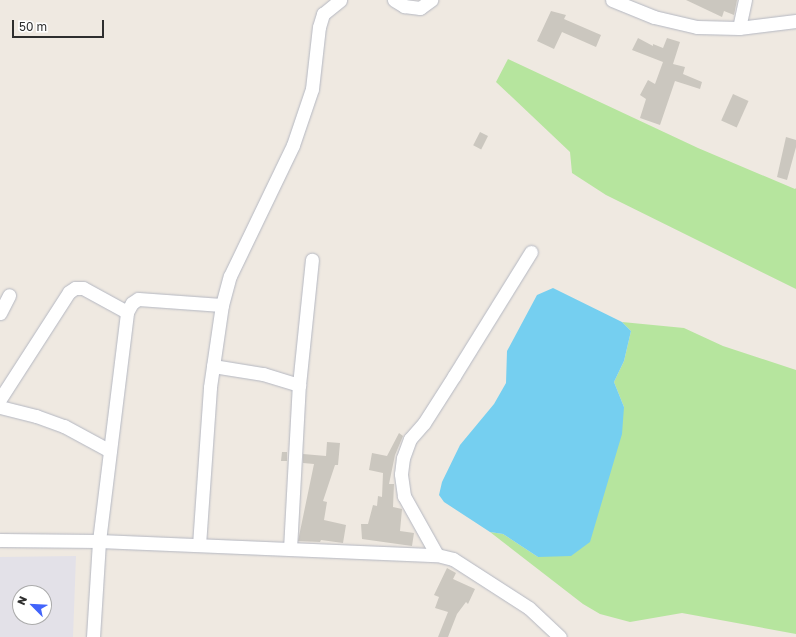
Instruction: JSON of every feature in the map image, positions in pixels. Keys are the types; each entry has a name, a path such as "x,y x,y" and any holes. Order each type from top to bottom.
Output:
{"street":[{"path":"199,545 213,366 222,305 230,276 293,145 312,89 319,27 323,14 340,0"},
{"path":"394,0 404,6 420,8 431,0"},
{"path":"612,0 654,17 697,27 739,28 796,21"},
{"path":"739,28 745,0"},
{"path":"437,555 404,496 401,474 403,458 410,439 424,423 450,383 531,252"},
{"path":"290,549 299,385 312,260"},
{"path":"0,399 69,292 75,288 83,288 127,312"},
{"path":"0,313 9,295"},
{"path":"93,637 99,540 127,312 132,303 138,299 222,305"},
{"path":"213,366 263,374 299,385"},
{"path":"0,407 36,416 64,426 110,451"},
{"path":"0,540 99,540 437,555 453,559 529,608 560,637"}],"shaded area":[{"path":"76,556 73,637 0,637 0,557"}],"green space":[{"path":"508,59 698,148 795,189 796,188 796,289 606,195 572,173 570,152 496,82"},
{"path":"622,322 684,328 723,346 796,370 796,634 682,613 630,622 600,614 583,604 490,532 503,534 538,557 624,407 614,382 624,361 631,331"}],"water":[{"path":"553,288 622,322 631,331 624,361 614,382 624,407 622,434 590,542 571,556 538,557 503,534 490,532 444,502 439,495 442,482 460,445 494,404 506,383 507,351 537,295"}],"building":[{"path":"686,0 737,0 734,15 724,11 722,17"},
{"path":"551,11 566,15 564,19 601,35 596,47 562,32 554,49 537,41"},
{"path":"638,38 653,46 653,44 663,48 667,38 680,42 673,64 685,67 683,74 702,82 700,89 675,81 660,125 640,118 646,99 640,95 648,80 655,84 663,62 632,50"},
{"path":"733,94 749,101 737,127 721,120"},
{"path":"480,132 488,136 481,149 473,145"},
{"path":"786,137 796,140 796,147 787,180 777,177"},
{"path":"399,433 403,436 395,455 389,484 394,484 393,507 402,509 400,531 414,533 412,546 362,539 361,524 368,524 373,505 377,506 378,496 382,497 383,473 369,470 372,453 387,456"},
{"path":"327,442 340,443 338,465 335,465 323,501 327,502 324,520 346,525 343,543 321,540 320,542 298,541 314,464 303,463 303,454 326,456"},
{"path":"282,452 287,452 287,461 281,461"},
{"path":"447,568 456,573 453,579 475,589 468,604 466,602 457,614 448,637 438,637 448,612 435,608 439,597 434,595"}]}
